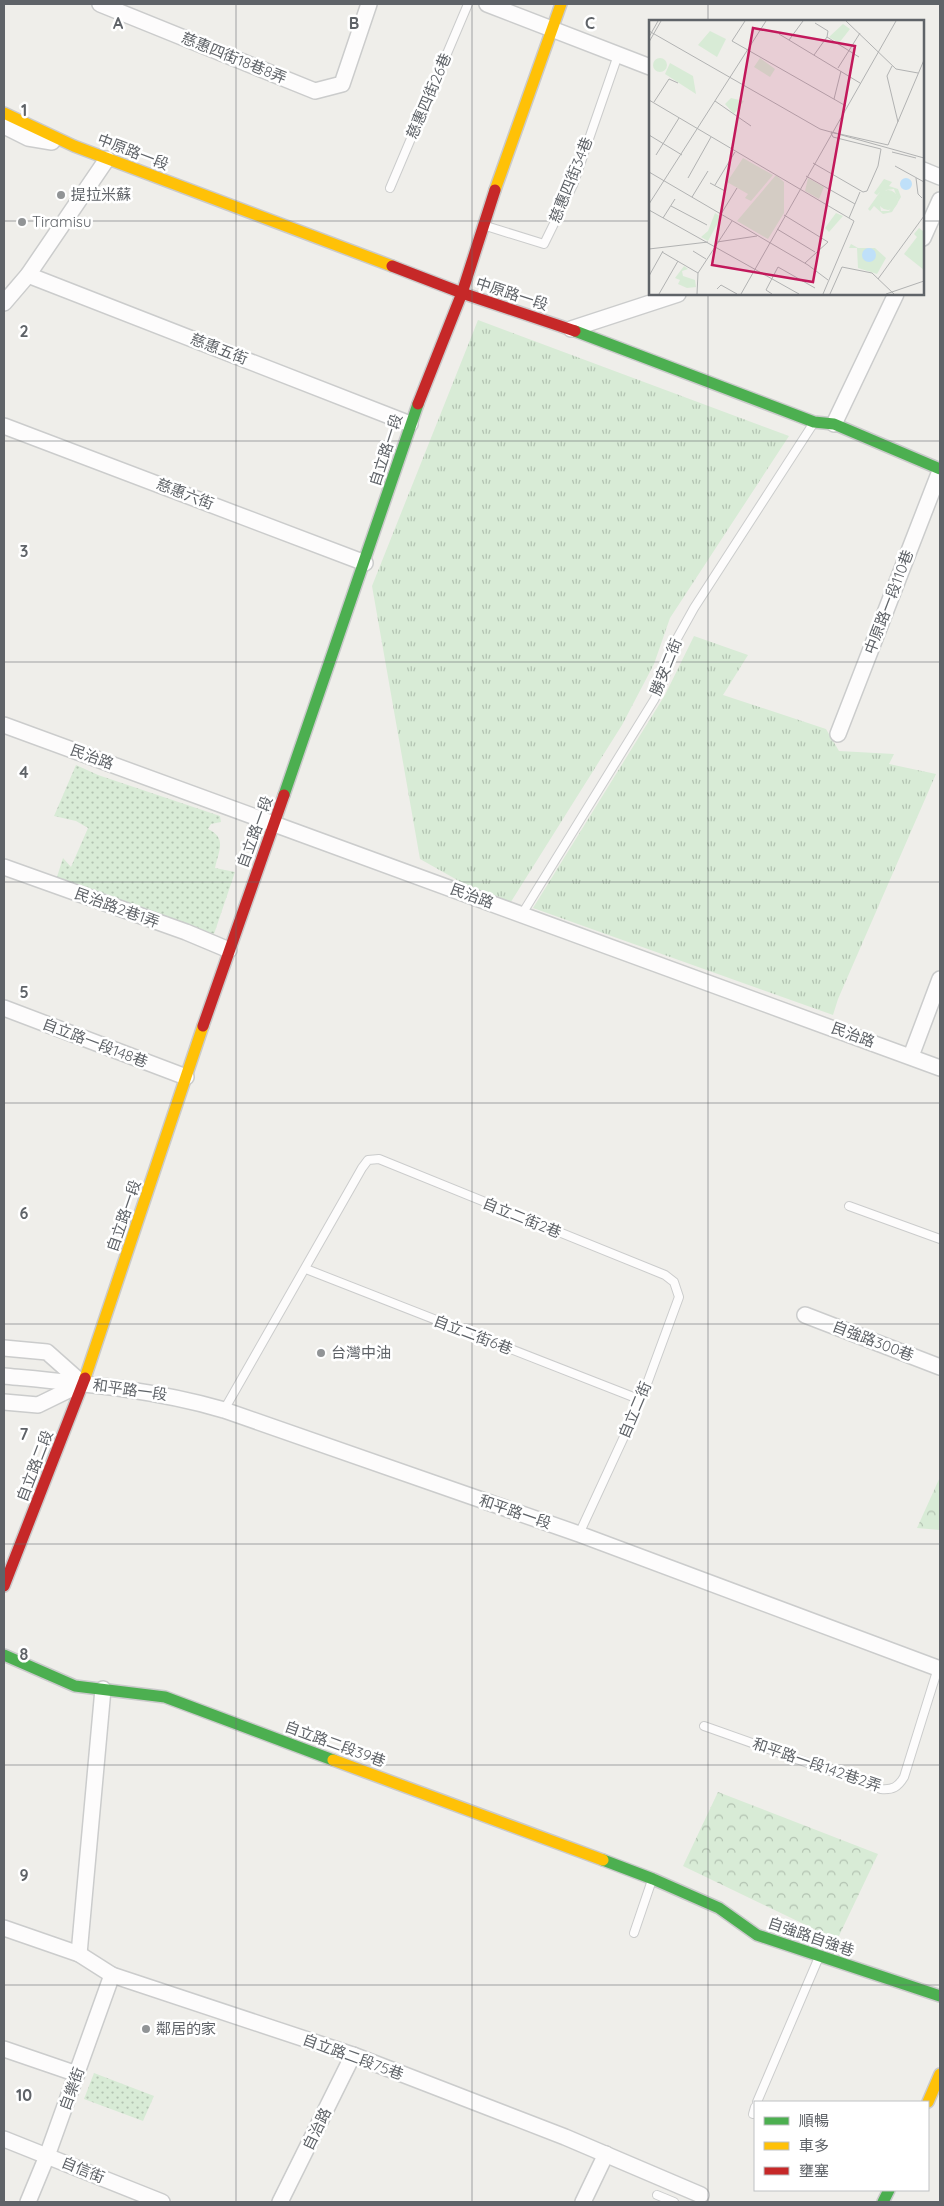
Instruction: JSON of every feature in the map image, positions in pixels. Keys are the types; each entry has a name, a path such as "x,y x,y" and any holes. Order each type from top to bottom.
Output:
{"street":[{"name":"慈惠四街18巷8弄","path":"100,4 315,91 342,84 369,4"},
{"path":"487,4 649,67"},
{"name":"自立路一段","path":"83,1384 229,950 365,563 410,424 462,293 483,225 554,29 561,4"},
{"path":"4,102 74,146"},
{"name":"中原路一段","path":"4,113 74,146 462,293 570,329 814,422 834,424 940,470"},
{"path":"4,126 28,138 74,146"},
{"path":"4,304 28,275 107,158"},
{"path":"924,170 940,177"},
{"path":"924,235 932,211"},
{"name":"慈惠五街","path":"28,275 410,424"},
{"path":"570,329 675,295"},
{"path":"834,424 896,295"},
{"name":"慈惠六街","path":"4,426 365,563"},
{"name":"中原路一段110巷","path":"838,734 940,470"},
{"name":"民治路","path":"4,725 274,822 940,1068"},
{"name":"民治路2巷1弄","path":"4,868 186,932 229,950"},
{"path":"910,1056 940,979"},
{"name":"自立路一段148巷","path":"4,1008 186,1077"},
{"name":"自強路300巷","path":"805,1315 940,1368"},
{"path":"4,1348 47,1352 83,1384 38,1405 4,1402"},
{"name":"和平路一段","path":"4,1376 83,1384 176,1397 224,1410 580,1534 939,1669"},
{"name":"自立路二段","path":"4,1586 83,1384"},
{"name":"自立路二段39巷","path":"4,1656 75,1686 165,1697 653,1878"},
{"path":"79,1954 103,1689"},
{"name":"自強路自強巷","path":"653,1878 719,1908 758,1935 940,1996"},
{"name":"自立路二段75巷","path":"4,1928 79,1954 112,1975 353,2055 606,2154 701,2195"},
{"name":"自樂街","path":"28,2202 47,2156 112,1975"},
{"path":"4,2049 77,2074"},
{"name":"自治路","path":"280,2202 353,2055"},
{"path":"928,2101 940,2074"},
{"name":"自信街","path":"4,2139 162,2202"},
{"path":"582,2202 606,2154"}],"lane":[{"name":"慈惠四街26巷","path":"390,188 468,4"},
{"name":"慈惠四街34巷","path":"483,225 544,244 573,184 618,54"},
{"name":"勝安二街","path":"522,914 654,700 664,680 674,644 694,608 814,422"},
{"name":"自立二街2巷","path":"306,1269 368,1160 379,1159 665,1275 674,1282"},
{"path":"849,1206 940,1239"},
{"name":"自立二街6巷","path":"306,1269 641,1400"},
{"path":"224,1410 306,1269"},
{"name":"自立二街","path":"580,1534 641,1400 679,1298 674,1282"},
{"name":"和平路一段142巷2弄","path":"704,1726 881,1789 890,1790 898,1786 904,1777 939,1669"},
{"path":"634,1934 653,1878"},
{"path":"758,2101 819,1957"},
{"path":"657,2195 674,2202"}],"green space":[{"path":"478,320 789,436 670,618 654,664 622,725 507,908 420,859 372,586"},
{"path":"694,636 748,655 723,695 826,729 839,751 894,754 889,764 936,774 838,999 833,1015 533,908 665,695"},
{"path":"76,765 98,775 220,816 221,822 211,824 208,829 218,836 220,841 220,850 215,868 235,872 214,934 56,880 63,858 71,867 88,828 76,821 54,816"},
{"path":"940,1477 940,1530 917,1528"},
{"path":"718,1792 878,1854 837,1940 683,1866"},
{"path":"94,2073 154,2096 143,2121 84,2099"}],"traffic: fast":[{"path":"575,331 814,422 834,424 940,469"},
{"path":"284,795 418,404"},
{"path":"4,1655 75,1686 165,1697 333,1760"},
{"path":"603,1860 653,1879 719,1908 757,1935 940,1996"},
{"path":"883,2202 888,2191"}],"traffic: slow":[{"path":"495,190 561,4"},
{"path":"4,113 74,146 392,266"},
{"path":"85,1378 203,1026"},
{"path":"333,1760 603,1860"},
{"path":"928,2101 940,2074"}],"traffic: jam":[{"path":"418,404 462,293 495,190"},
{"path":"392,266 462,293 575,331"},
{"path":"203,1026 284,795"},
{"path":"4,1586 85,1378"}],"place":[{"name":"提拉米蘇","path":"61,195"},
{"name":"Tiramisu","path":"22,222"},
{"name":"台灣中油","path":"321,1353"},
{"name":"鄰居的家","path":"146,2029"}]}
